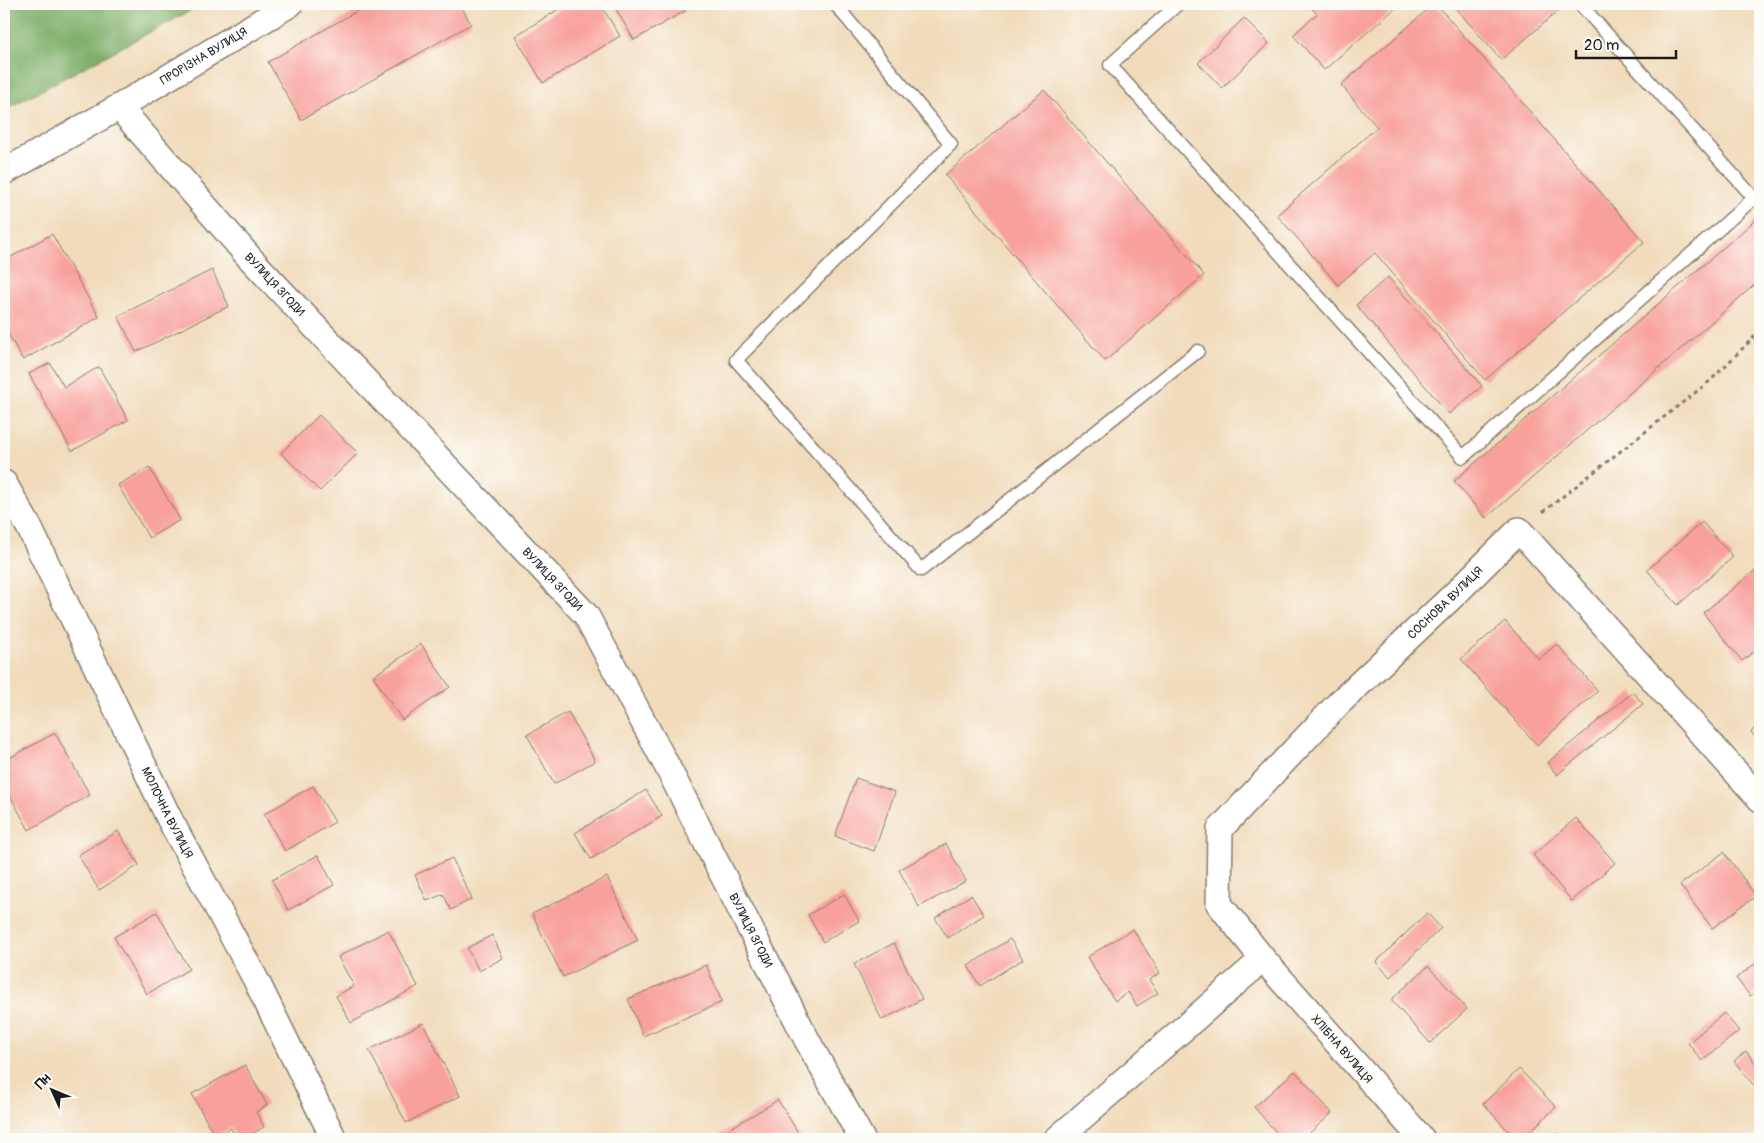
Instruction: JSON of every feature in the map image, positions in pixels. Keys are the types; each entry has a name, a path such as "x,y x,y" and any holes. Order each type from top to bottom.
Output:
{"street":[{"name":"ПРОРІЗНА ВУЛИЦЯ","path":"4,172 119,107 290,4"},
{"name":"ВУЛИЦЯ ЗГОДИ","path":"119,107 249,257 586,615 667,766 807,1040 862,1139"},
{"name":"МОЛОЧНА ВУЛИЦЯ","path":"4,483 28,527 169,818 256,980 334,1139"},
{"path":"1519,530 1760,799"},
{"name":"СОСНОВА ВУЛИЦЯ","path":"1262,960 1219,904 1220,830 1339,703 1457,592 1519,530"},
{"path":"1056,1139 1262,960"},
{"name":"ХЛІБНА ВУЛИЦЯ","path":"1262,960 1422,1139"}],"lane":[{"path":"835,4 952,144 736,360 921,570 1198,351"},
{"path":"1178,4 1110,66 1463,457 1754,198 1580,4"}],"path":[{"path":"1519,530 1710,381 1760,331"}],"green space":[{"path":"4,4 203,4 4,110"}],"building":[{"path":"369,4 460,4 471,24 301,120 268,62"},
{"path":"567,4 600,4 620,36 543,83 515,36"},
{"path":"613,4 681,4 685,11 634,40"},
{"path":"1308,4 1400,4 1324,70 1293,35 1317,14"},
{"path":"1434,4 1644,242 1485,380 1375,253 1338,285 1277,215 1377,127 1341,85"},
{"path":"1452,4 1561,4 1564,6 1501,60"},
{"path":"1244,18 1269,43 1222,88 1198,63"},
{"path":"1044,90 1204,275 1105,361 945,175"},
{"path":"1760,216 1760,280 1486,518 1454,481"},
{"path":"52,234 99,317 23,360 4,327 4,261"},
{"path":"212,270 229,306 136,352 118,316"},
{"path":"1388,277 1482,386 1449,414 1356,305"},
{"path":"50,363 64,387 99,367 128,420 72,451 29,374"},
{"path":"319,415 358,453 320,491 281,453"},
{"path":"149,467 180,520 149,538 118,485"},
{"path":"1702,522 1733,557 1678,605 1647,570"},
{"path":"1758,568 1760,571 1760,647 1742,661 1703,613"},
{"path":"1505,621 1539,659 1557,644 1598,691 1537,745 1461,659"},
{"path":"421,644 450,687 402,720 373,676"},
{"path":"1633,692 1643,704 1557,775 1547,763"},
{"path":"568,712 595,761 554,784 527,735"},
{"path":"1760,723 1760,743 1751,732"},
{"path":"55,733 90,795 29,830 4,785 4,761"},
{"path":"856,778 895,792 874,851 835,836"},
{"path":"313,786 335,822 285,851 264,814"},
{"path":"646,790 662,816 591,859 575,833"},
{"path":"1576,818 1615,863 1572,901 1533,855"},
{"path":"118,831 139,865 99,890 78,855"},
{"path":"946,844 966,881 919,907 899,870"},
{"path":"1724,852 1756,896 1712,928 1680,885"},
{"path":"318,855 334,885 288,910 272,880"},
{"path":"452,858 472,899 451,910 443,894 427,901 415,875"},
{"path":"607,877 638,940 563,977 532,914"},
{"path":"844,894 859,921 823,942 808,915"},
{"path":"971,895 984,915 948,938 935,918"},
{"path":"157,912 189,969 147,994 114,937"},
{"path":"1427,913 1441,928 1390,977 1376,962"},
{"path":"1133,929 1160,973 1149,980 1158,993 1137,1006 1128,992 1115,1001 1087,957"},
{"path":"388,930 418,986 351,1023 336,996 354,986 338,957"},
{"path":"492,935 503,958 479,971 467,948"},
{"path":"1010,939 1023,959 980,986 968,966"},
{"path":"894,943 922,999 882,1020 854,964"},
{"path":"1760,960 1760,989 1750,996 1736,978"},
{"path":"706,965 722,1002 643,1036 628,999"},
{"path":"1428,966 1467,1009 1430,1043 1391,1000"},
{"path":"1724,1013 1739,1031 1702,1061 1688,1043"},
{"path":"423,1023 460,1096 406,1123 369,1050"},
{"path":"1746,1051 1760,1069 1760,1093 1734,1061"},
{"path":"245,1065 267,1105 256,1112 264,1127 243,1139 237,1139 231,1128 215,1137 192,1094"},
{"path":"1519,1069 1556,1107 1522,1139 1516,1139 1483,1104"},
{"path":"1295,1071 1332,1113 1303,1139 1282,1139 1254,1107"},
{"path":"778,1100 802,1139 722,1139 719,1135"},
{"path":"1558,1133 1564,1139 1552,1139"}]}
